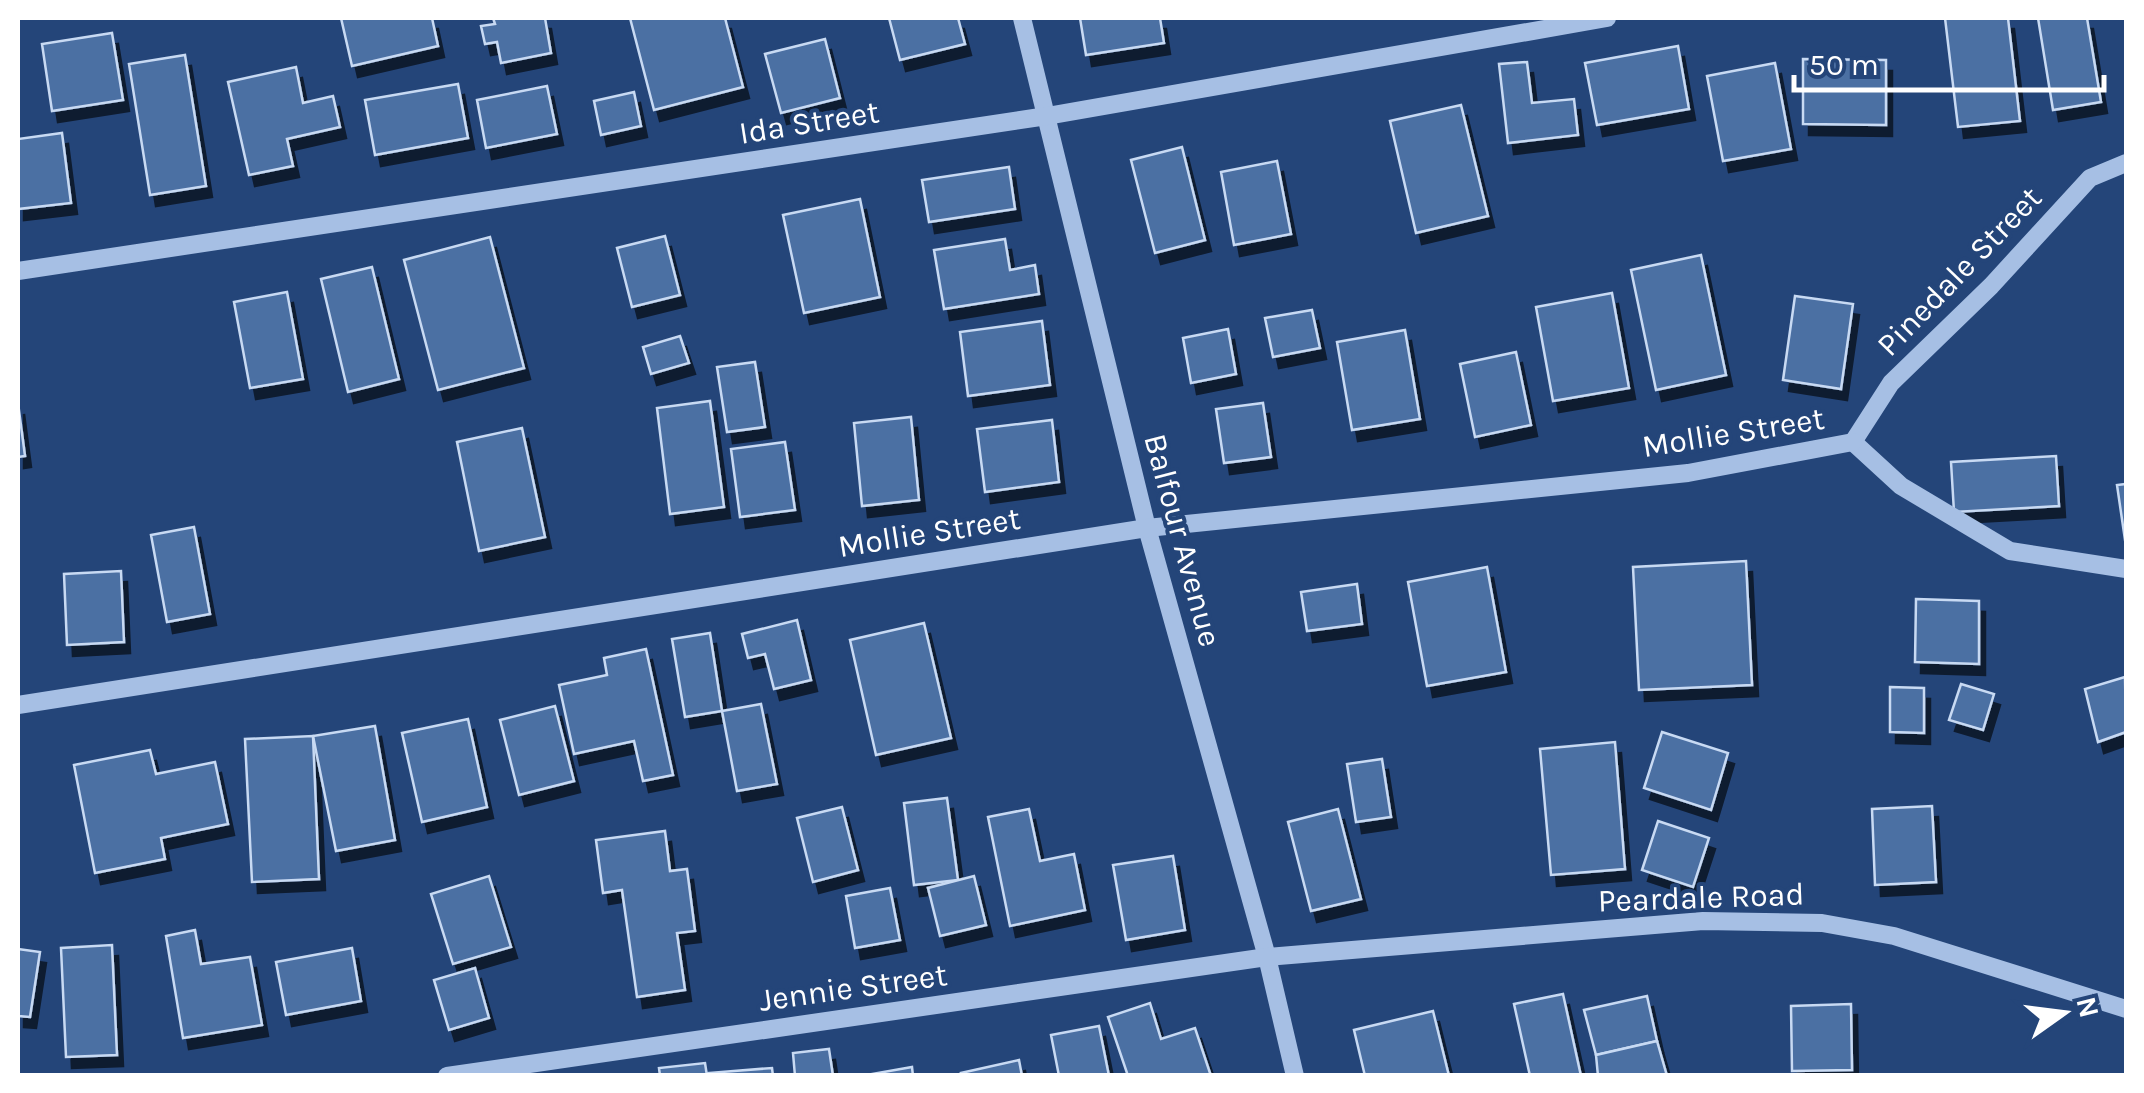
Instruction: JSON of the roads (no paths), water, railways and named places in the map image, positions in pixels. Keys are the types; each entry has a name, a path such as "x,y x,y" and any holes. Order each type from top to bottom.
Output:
{"street":[{"name":"Balfour Avenue","path":"1022,18 1146,528 1267,957 1295,1076"},
{"name":"Ida Street","path":"18,272 1047,116 1607,18"},
{"name":"Pinedale Street","path":"1853,442 1891,383 1990,286 2090,178 2126,163"},
{"name":"Mollie Street","path":"18,705 1146,528 1688,473 1853,442"},
{"path":"1853,442 1901,486 2010,551 2126,568"},
{"name":"Peardale Road","path":"1267,957 1703,921 1822,922 1894,936 2126,1009"},
{"name":"Jennie Street","path":"447,1076 1267,957"}]}
